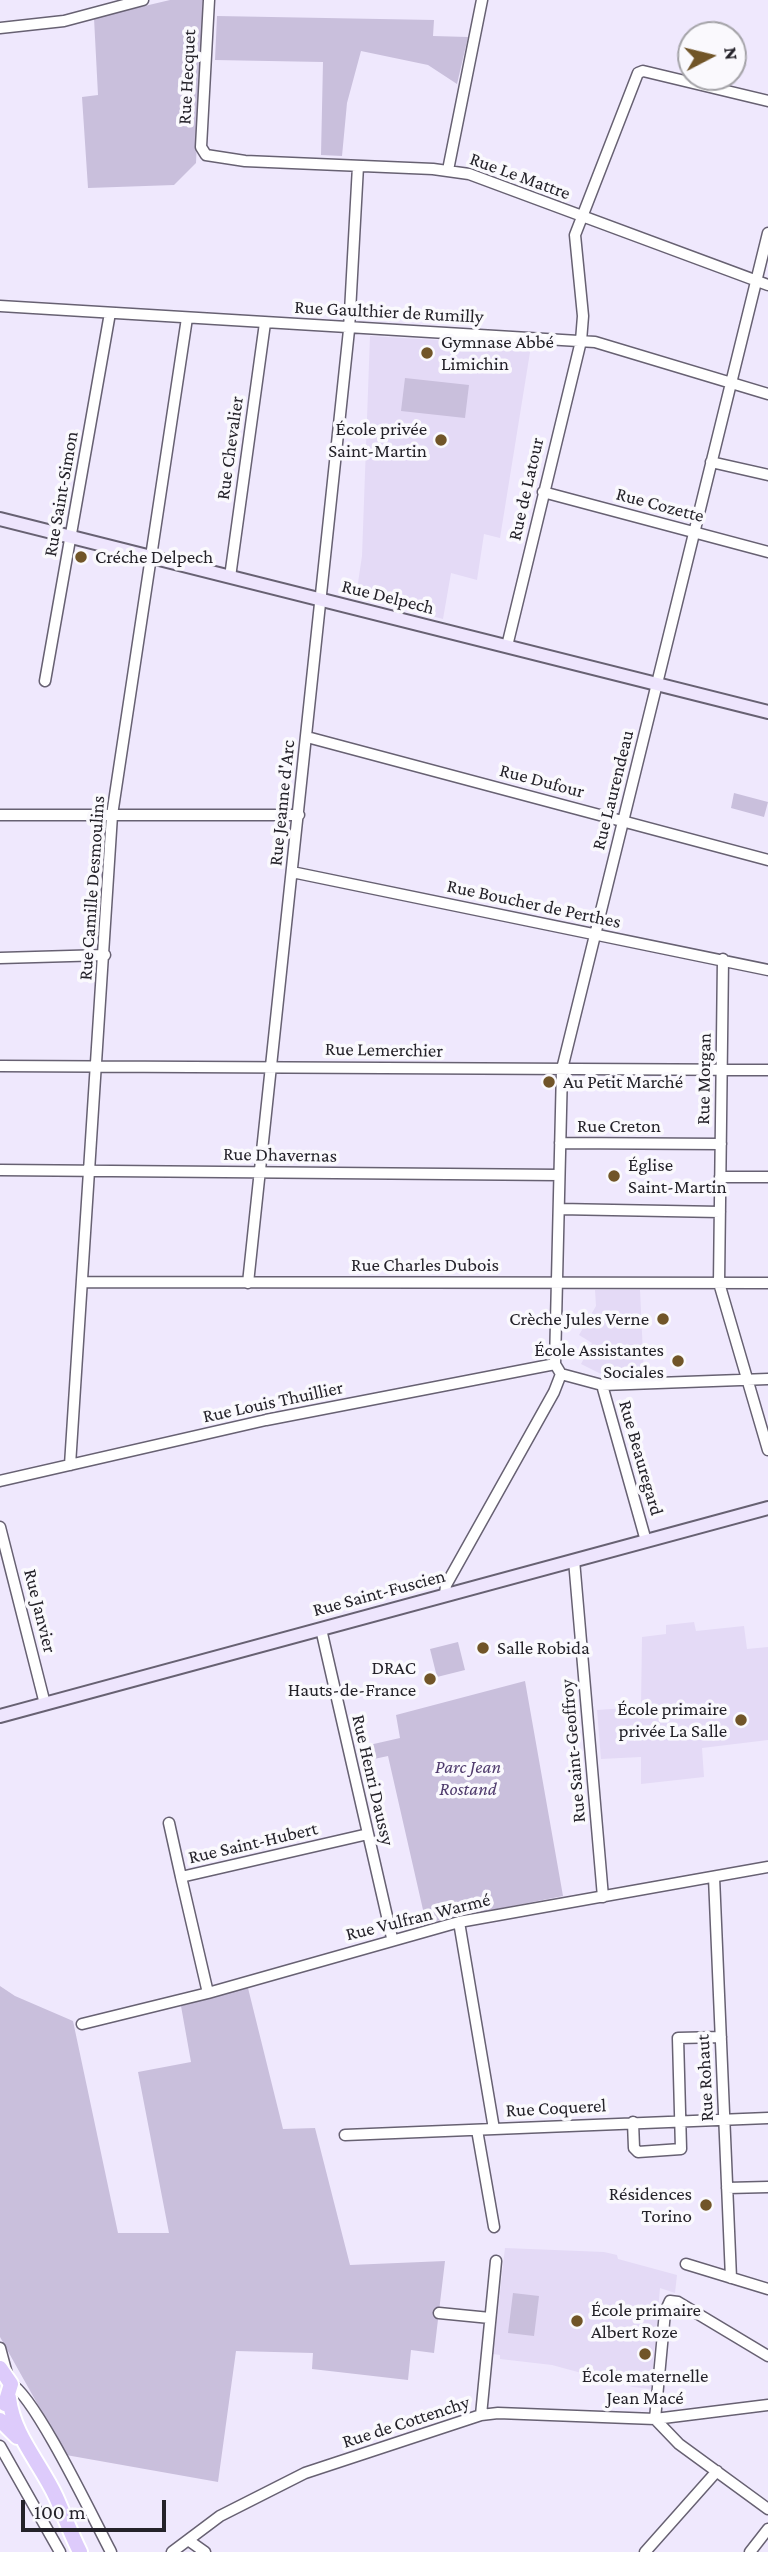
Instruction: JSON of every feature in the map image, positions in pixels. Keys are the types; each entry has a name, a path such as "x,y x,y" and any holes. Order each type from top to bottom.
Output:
{"main road":[{"name":"Rue Delpech","path":"0,519 768,712"},
{"name":"Rue Saint-Fuscien","path":"0,1716 768,1508"},
{"path":"5,2387 14,2420 28,2448 90,2552"},
{"path":"0,2420 28,2448"},
{"path":"56,2497 63,2519 80,2552"}],"street":[{"path":"0,28 64,21 142,0"},
{"name":"Rue Hecquet","path":"206,155 201,147 209,0"},
{"path":"448,170 482,0"},
{"name":"Rue de Latour","path":"506,646 581,341 583,316 575,244 583,216 638,73 643,71 768,101"},
{"name":"Rue Le Mattre","path":"206,155 235,160 448,170 492,181 768,285"},
{"name":"Rue Jeanne d'Arc","path":"248,1283 350,326 358,166"},
{"name":"Rue Laurendeau","path":"555,1364 562,1069 768,233"},
{"name":"Rue Gaulthier de Rumilly","path":"0,306 581,341 606,345 768,394"},
{"name":"Rue Saint-Simon","path":"45,681 110,313"},
{"name":"Rue Camille Desmoulins","path":"70,1465 112,815 187,318"},
{"name":"Rue Chevalier","path":"230,577 265,323"},
{"path":"712,462 768,475"},
{"name":"Rue Cozette","path":"543,492 768,552"},
{"name":"Rue Dufour","path":"307,737 768,860"},
{"path":"0,815 299,815"},
{"name":"Rue Boucher de Perthes","path":"292,872 768,970"},
{"path":"0,958 105,955"},
{"name":"Rue Morgan","path":"723,959 719,1283 768,1450"},
{"name":"Rue Lemerchier","path":"0,1066 768,1070"},
{"name":"Rue Creton","path":"560,1143 720,1144"},
{"name":"Rue Dhavernas","path":"0,1170 559,1175"},
{"path":"720,1177 768,1177"},
{"path":"559,1209 720,1212"},
{"name":"Rue Charles Dubois","path":"82,1282 768,1283"},
{"path":"555,1364 561,1374 602,1385 768,1379"},
{"name":"Rue Louis Thuillier","path":"0,1481 354,1402 555,1364"},
{"path":"445,1595 446,1585 554,1392 561,1374"},
{"name":"Rue Beauregard","path":"602,1385 646,1541"},
{"name":"Rue Janvier","path":"0,1527 45,1704"},
{"name":"Rue Saint-Geoffroy","path":"574,1560 603,1896"},
{"name":"Rue Henri Daussy","path":"321,1629 391,1938"},
{"path":"169,1823 181,1877"},
{"name":"Rue Saint-Hubert","path":"208,1993 181,1877 368,1835"},
{"name":"Rue Vulfran Warmé","path":"82,2024 208,1993 391,1938 459,1922 768,1867"},
{"name":"Rue Rohaut","path":"714,1877 731,2278"},
{"path":"459,1922 494,2129"},
{"path":"633,2122 634,2148 638,2152 681,2149 678,2038 721,2037"},
{"name":"Rue Coquerel","path":"345,2135 768,2118"},
{"path":"477,2130 494,2227"},
{"path":"727,2188 768,2188"},
{"path":"481,2415 496,2261"},
{"path":"685,2264 768,2289"},
{"path":"768,2356 678,2302 670,2301 665,2312 655,2419 678,2444 768,2509"},
{"path":"439,2313 490,2318"},
{"path":"0,2348 5,2387 22,2393 60,2454 111,2552"},
{"name":"Rue de Cottenchy","path":"172,2552 220,2516 305,2473 481,2415 498,2413 655,2419 768,2405"},
{"path":"0,2446 60,2552"},
{"path":"645,2552 717,2471"},
{"path":"750,2552 768,2529"},
{"path":"188,2540 205,2552"}],"shaded area":[{"name":"École privée Saint-Martin","path":"370,336 531,346 500,538 484,534 477,580 451,573 443,619 356,596 362,556"},
{"path":"595,1290 640,1290 644,1376 607,1377 581,1364 592,1343 579,1335 596,1306"},
{"path":"694,1622 696,1631 744,1626 747,1649 768,1647 768,1740 702,1748 704,1777 641,1784 641,1757 601,1759 597,1710 641,1707 642,1637 666,1634 666,1625"},
{"name":"École primaire Albert Roze","path":"505,2248 604,2252 617,2255 618,2259 677,2275 675,2293 660,2288 651,2389 633,2387 552,2365 500,2359 500,2355 493,2354"}],"green space":[{"path":"170,0 203,0 196,163 174,185 88,188 82,97 98,95 94,18"},
{"path":"217,16 434,20 433,36 468,37 457,84 428,65 361,51 347,103 342,156 321,155 323,62 215,60"},
{"path":"405,378 469,385 465,418 401,411"},
{"path":"734,793 768,802 764,817 731,808"},
{"path":"458,1642 465,1670 437,1677 430,1649"},
{"name":"Parc Jean Rostand","path":"525,1681 563,1896 426,1923 388,1756 360,1762 356,1748 400,1738 396,1715"},
{"path":"0,1986 15,1996 73,2021 118,2233 169,2233 138,2072 191,2062 181,2006 248,1988 283,2129 315,2128 350,2265 445,2261 434,2353 411,2350 408,2380 312,2369 313,2353 236,2351 218,2482 66,2455 0,2337"},
{"path":"513,2293 539,2296 534,2336 508,2333"}],"place":[{"name":"Gymnase Abbé Limichin","path":"427,353"},
{"name":"École privée Saint-Martin","path":"441,440"},
{"name":"Créche Delpech","path":"81,557"},
{"name":"Au Petit Marché","path":"549,1082"},
{"name":"Église Saint-Martin","path":"614,1176"},
{"name":"Crèche Jules Verne","path":"663,1319"},
{"name":"École Assistantes Sociales","path":"678,1361"},
{"name":"Salle Robida","path":"483,1648"},
{"name":"DRAC Hauts-de-France","path":"430,1679"},
{"name":"École primaire privée La Salle","path":"741,1720"},
{"name":"Résidences Torino","path":"706,2205"},
{"name":"École primaire Albert Roze","path":"577,2321"},
{"name":"École maternelle Jean Macé","path":"645,2354"}]}
